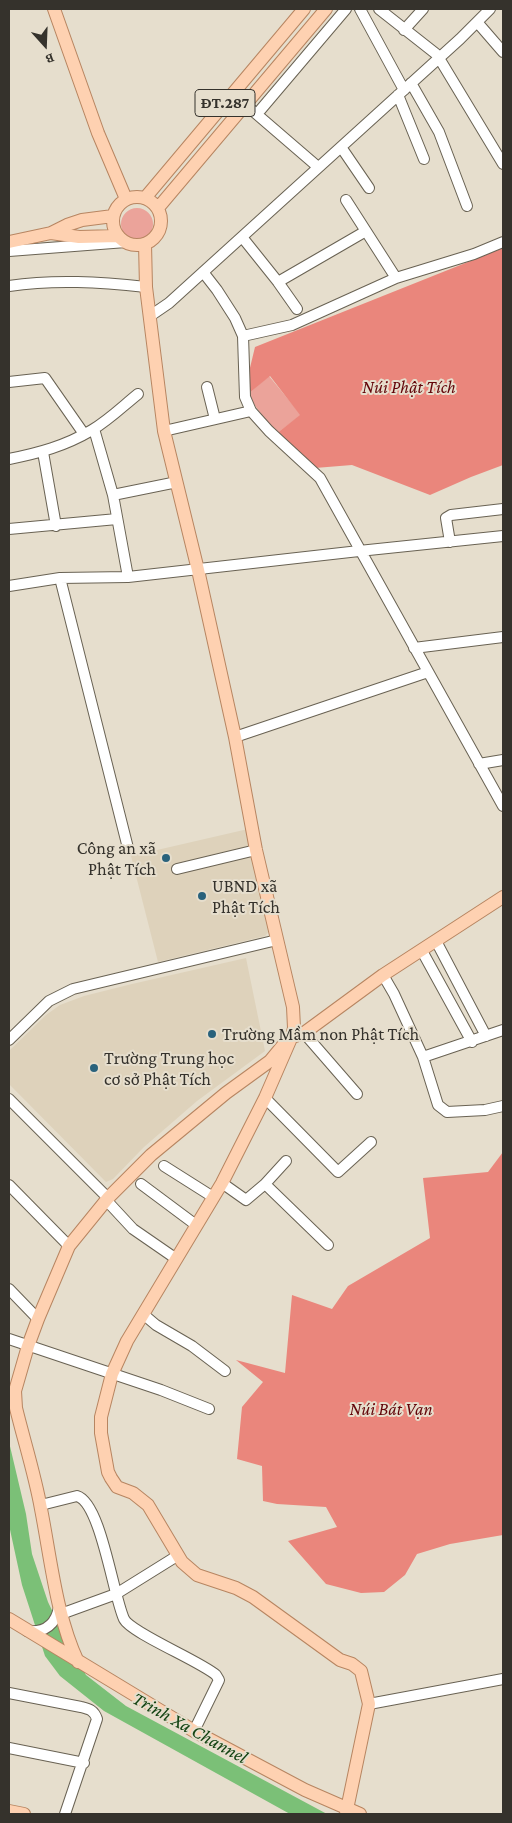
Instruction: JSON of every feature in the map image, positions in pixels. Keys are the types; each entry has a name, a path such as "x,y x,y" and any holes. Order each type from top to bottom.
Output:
{"main road":[{"path":"54,9 98,133 126,199"},
{"name":"ĐT.287","path":"146,198 304,9"},
{"name":"ĐT.287","path":"158,208 326,9"},
{"name":"ĐT.287","path":"146,198 205,154"},
{"path":"138,196 146,198 158,208 161,217 159,231 153,239 144,244 133,245 122,239 114,228 113,216 116,207 126,199 138,196"},
{"path":"9,242 51,233 82,220 113,216"},
{"path":"51,233 79,237 122,239"},
{"path":"144,244 146,287 164,431 198,570 235,737 256,850 293,1007 294,1028 298,1035"},
{"path":"78,1662 68,1639 60,1610 40,1505 15,1400 17,1383 28,1346 69,1246 108,1200 151,1155 270,1061 285,1042 298,1035 383,975 503,897"},
{"path":"298,1035 222,1183 175,1258 127,1341 112,1374 101,1417 101,1433 108,1472 117,1487 133,1493 148,1505 161,1525 168,1542 182,1562 197,1575 236,1588 253,1597 340,1660 352,1664 360,1670 369,1704 348,1813"},
{"path":"9,1619 194,1731 348,1813 360,1814"},
{"path":"9,1811 24,1814"}],"street":[{"path":"257,114 346,9"},
{"path":"360,9 405,89 439,132 467,206"},
{"path":"379,9 440,58 503,164"},
{"path":"404,30 423,9"},
{"path":"150,316 169,303 440,58 490,9"},
{"path":"477,22 503,52"},
{"path":"405,89 424,159"},
{"path":"246,105 318,168"},
{"path":"341,147 368,188"},
{"path":"346,200 396,278"},
{"path":"278,282 366,230"},
{"path":"242,237 297,309"},
{"path":"9,251 122,239"},
{"path":"243,336 292,325 396,278 474,254 503,242"},
{"path":"203,272 235,318 243,336 245,397 251,411 269,431 320,478 503,806"},
{"path":"9,286 30,283 100,282 146,287"},
{"path":"9,382 45,378 84,434"},
{"path":"207,388 215,420"},
{"path":"9,459 43,452 94,429 138,394"},
{"path":"164,431 251,411"},
{"path":"94,429 114,495 128,577"},
{"path":"43,452 56,526"},
{"path":"114,495 177,482"},
{"path":"450,542 446,518 450,514 503,509"},
{"path":"9,529 117,519"},
{"path":"9,586 60,578 128,577 198,570 359,550 503,536"},
{"path":"60,578 128,848"},
{"path":"414,648 503,637"},
{"path":"235,737 428,672"},
{"path":"479,764 503,760"},
{"path":"177,869 256,850"},
{"path":"9,1040 49,1001 73,989 277,940"},
{"path":"436,941 486,1036"},
{"path":"422,951 472,1042"},
{"path":"383,975 394,994 423,1057 438,1105 447,1112 485,1110 503,1106"},
{"path":"423,1057 503,1030"},
{"path":"298,1035 357,1094"},
{"path":"265,1098 338,1172 371,1142"},
{"path":"9,1099 108,1200 133,1229 175,1258"},
{"path":"222,1183 246,1200 265,1184 286,1161"},
{"path":"164,1166 213,1197"},
{"path":"141,1184 196,1224"},
{"path":"265,1184 328,1245"},
{"path":"9,1185 69,1246"},
{"path":"9,1289 38,1319"},
{"path":"143,1314 156,1325 192,1346 225,1371"},
{"path":"9,1339 161,1390 209,1409"},
{"path":"40,1505 77,1496 84,1500 97,1522 116,1594 127,1624 216,1674 218,1680 194,1731"},
{"path":"26,1631 40,1630 50,1626 56,1620 60,1610 116,1594 177,1556"},
{"path":"369,1704 503,1679"},
{"path":"9,1693 91,1710 97,1719 84,1763 65,1814"},
{"path":"9,1748 84,1763"}],"shaded area":[{"path":"137,208 143,209 148,213 152,218 152,230 148,235 143,239 137,240 131,239 126,235 122,230 121,224 122,218 126,213 131,209"},
{"path":"269,376 301,415 276,434 247,395"},
{"name":"UBND xã Phật Tích","path":"248,829 251,843 247,848 250,856 256,862 270,930 265,936 158,962 131,856"},
{"name":"Trường Trung học cơ sở Phật Tích","path":"246,958 265,1051 197,1101 144,1147 113,1179 106,1182 9,1084 9,1051 46,1015 60,1005 84,996"},
{"name":"Trinh Xa Channel","path":"9,1442 26,1514 32,1554 48,1602 70,1648 86,1675 126,1706 327,1814 290,1814 104,1711 60,1676 45,1656 22,1585 9,1525"}],"green space":[{"name":"Núi Phật Tích","path":"503,248 503,465 430,495 352,465 315,468 276,434 300,415 270,376 247,395 248,376 255,347"},
{"name":"Núi Bát Vạn","path":"503,1152 503,1535 450,1544 417,1554 405,1575 384,1592 361,1593 326,1584 288,1541 337,1527 326,1507 277,1504 263,1501 262,1466 237,1459 242,1407 263,1382 236,1360 285,1373 292,1295 332,1309 348,1286 430,1238 423,1178 488,1172"}],"place":[{"name":"Công an xã Phật Tích","path":"166,858"},
{"name":"UBND xã Phật Tích","path":"202,896"},
{"name":"Trường Mầm non Phật Tích","path":"212,1034"},
{"name":"Trường Trung học cơ sở Phật Tích","path":"94,1068"}]}
